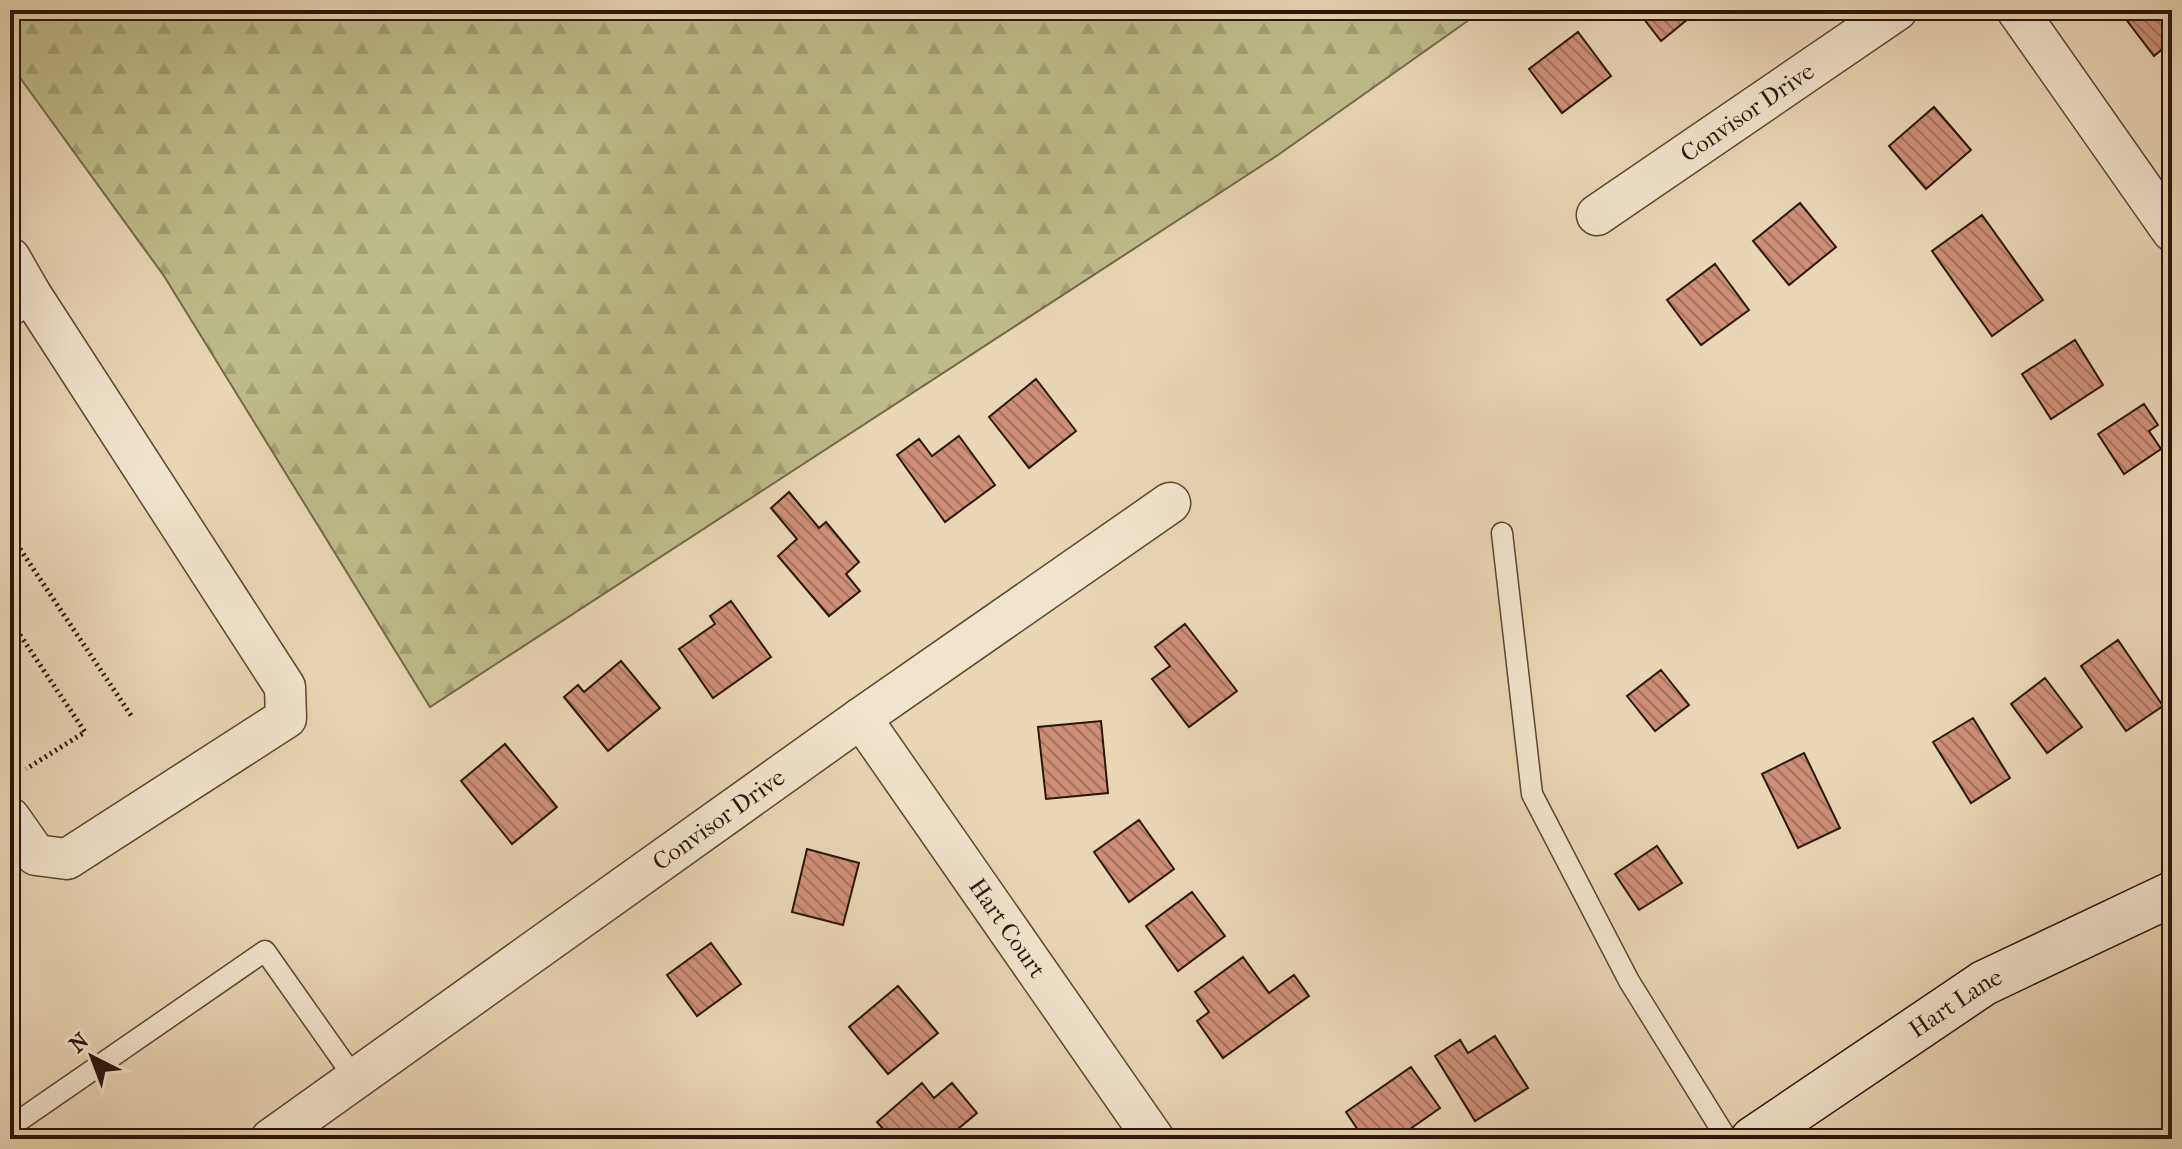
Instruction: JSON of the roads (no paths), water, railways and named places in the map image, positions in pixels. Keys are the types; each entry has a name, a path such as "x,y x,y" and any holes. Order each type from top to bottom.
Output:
{"main road":[{"name":"Hart Lane","path":"1753,1139 1984,983 2172,894"}],"street":[{"name":"Convisor Drive","path":"1597,215 1897,10"},
{"path":"2017,10 2172,231"},
{"path":"10,258 20,299 285,687 286,718 67,859 36,855 10,818"},
{"name":"Convisor Drive","path":"271,1139 861,718 1170,503"},
{"name":"Hart Court","path":"861,718 1154,1139"}],"lane":[{"path":"1502,533 1532,794 1629,981 1727,1139"},
{"path":"10,1127 265,951 356,1080"}]}
